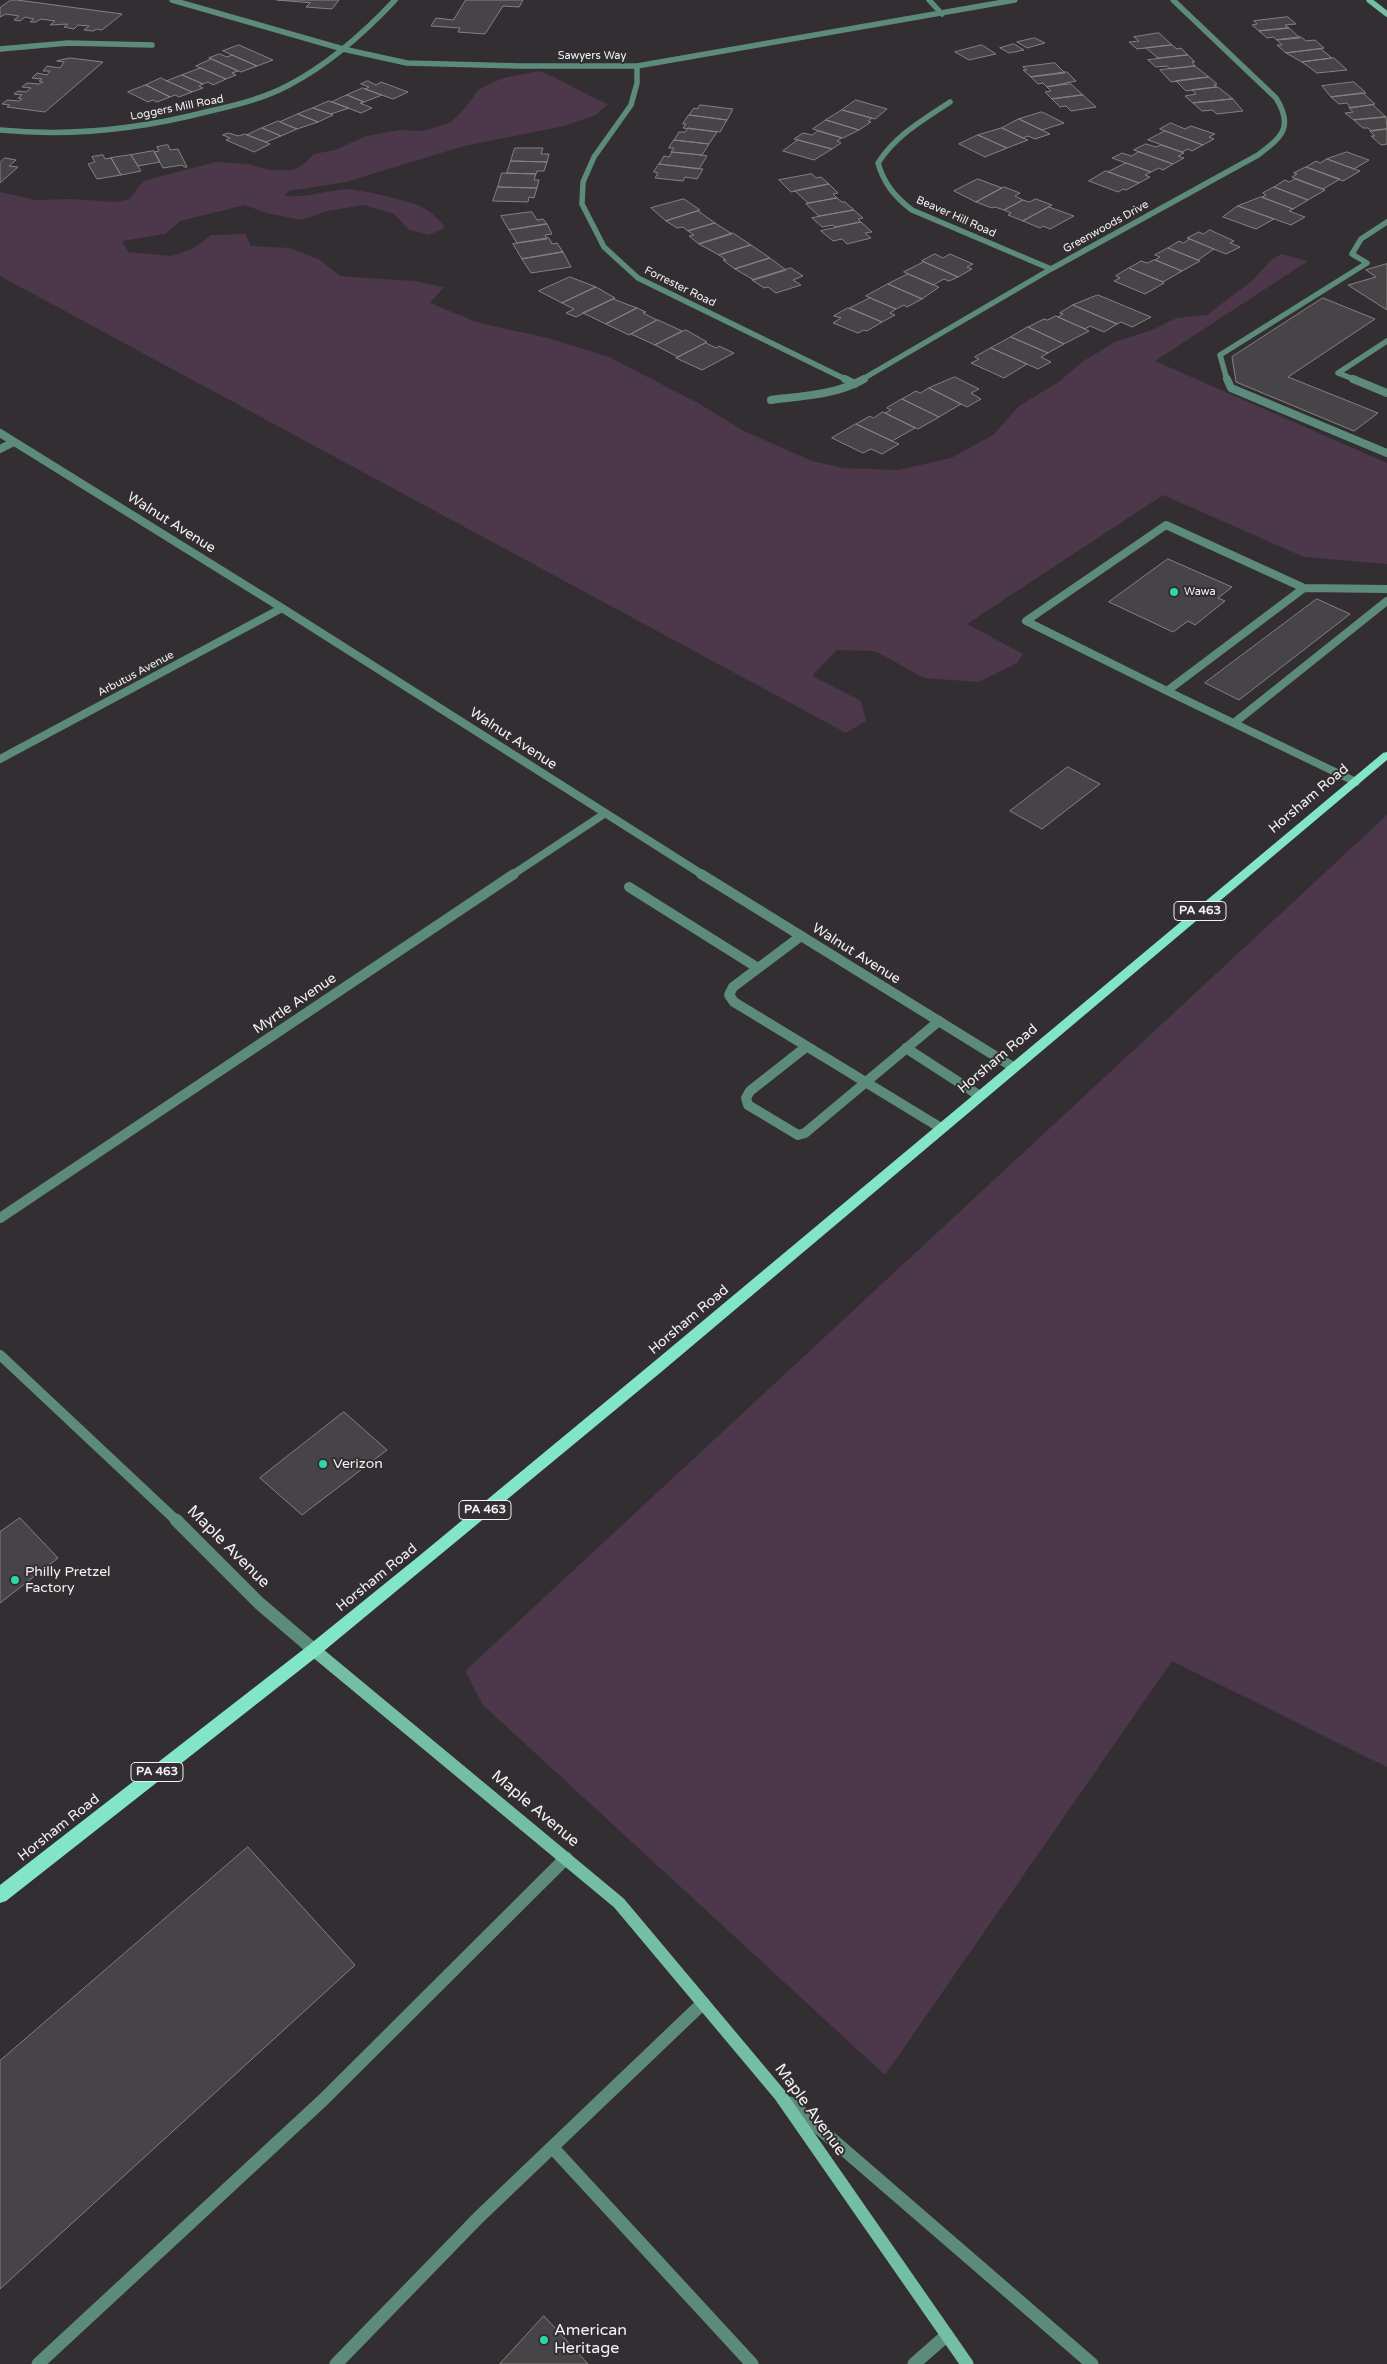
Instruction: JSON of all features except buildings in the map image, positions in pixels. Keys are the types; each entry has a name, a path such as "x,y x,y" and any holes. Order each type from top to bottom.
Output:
{"main road":[{"name":"Horsham Road","path":"0,1895 314,1650 655,1370 1013,1067 1387,755"}],"street":[{"name":"Sawyers Way","path":"172,0 343,49 407,63 519,66 637,66 1014,0"},
{"name":"Loggers Mill Road","path":"0,130 26,133 90,133 149,125 229,107 288,85 343,49 369,29 395,0"},
{"path":"930,0 942,14"},
{"name":"Greenwoods Drive","path":"771,400 824,394 855,384 1051,269 1258,155 1279,140 1287,123 1284,110 1276,98 1173,0"},
{"path":"1369,0 1387,14"},
{"path":"0,48 68,43 152,44"},
{"name":"Forrester Road","path":"637,66 637,83 632,105 594,157 583,182 582,204 604,247 638,278 855,384"},
{"name":"Beaver Hill Road","path":"950,102 901,136 884,153 878,163 884,182 895,197 912,210 1051,269"},
{"path":"1387,222 1361,239 1352,254 1367,263 1220,355 1223,372 1231,388 1387,453"},
{"path":"1387,340 1338,374 1387,393"},
{"name":"Walnut Avenue","path":"0,433 282,608 604,814 1013,1067"},
{"path":"0,449 14,442"},
{"path":"1356,782 1026,621 1166,525 1304,588 1387,589"},
{"path":"1167,691 1304,588"},
{"path":"1234,723 1387,601"},
{"name":"Arbutus Avenue","path":"0,759 282,608"},
{"name":"Myrtle Avenue","path":"0,1218 604,814"},
{"path":"629,887 758,968"},
{"path":"801,936 733,987 729,995 734,1002 941,1128"},
{"path":"806,1047 750,1091 746,1098 748,1105 790,1132 798,1135 805,1133 864,1082 939,1022"},
{"path":"906,1048 980,1096"},
{"name":"Maple Avenue","path":"0,1355 147,1491 260,1603 619,1903 780,2095 968,2364"},
{"path":"38,2364 323,2100 566,1858"},
{"path":"336,2364 479,2217 703,2003"},
{"path":"780,2095 1092,2364"},
{"path":"552,2147 752,2364"},
{"path":"914,2364 947,2335"}],"shaded area":[{"path":"539,71 608,104 596,115 564,126 464,146 346,182 288,191 285,196 308,195 346,189 396,199 422,207 435,216 445,228 429,235 409,230 394,214 364,205 327,211 302,220 266,213 245,205 180,221 165,234 122,241 128,252 172,256 194,248 211,235 245,234 251,246 290,248 320,260 340,276 414,281 444,287 430,303 479,323 548,338 609,357 696,402 744,431 812,461 843,468 898,470 951,458 993,435 1019,406 1060,381 1082,362 1115,342 1152,330 1177,318 1207,315 1253,280 1271,260 1281,254 1308,261 1155,361 1387,463 1387,564 1304,557 1163,495 967,624 1023,654 1017,663 979,682 924,678 875,651 837,650 812,676 861,701 866,721 846,733 0,276 0,192 36,200 71,199 115,202 130,199 138,187 146,180 216,162 248,164 270,170 293,170 304,164 314,154 335,150 366,136 400,130 423,131 450,123 465,108 479,89 503,78"},
{"path":"1387,815 1387,1767 1172,1661 885,2075 483,1705 465,1671"}],"place":[{"name":"Wawa","path":"1174,592"},
{"name":"Verizon","path":"323,1464"},
{"name":"Philly Pretzel Factory","path":"15,1580"},
{"name":"American Heritage","path":"544,2340"}]}
